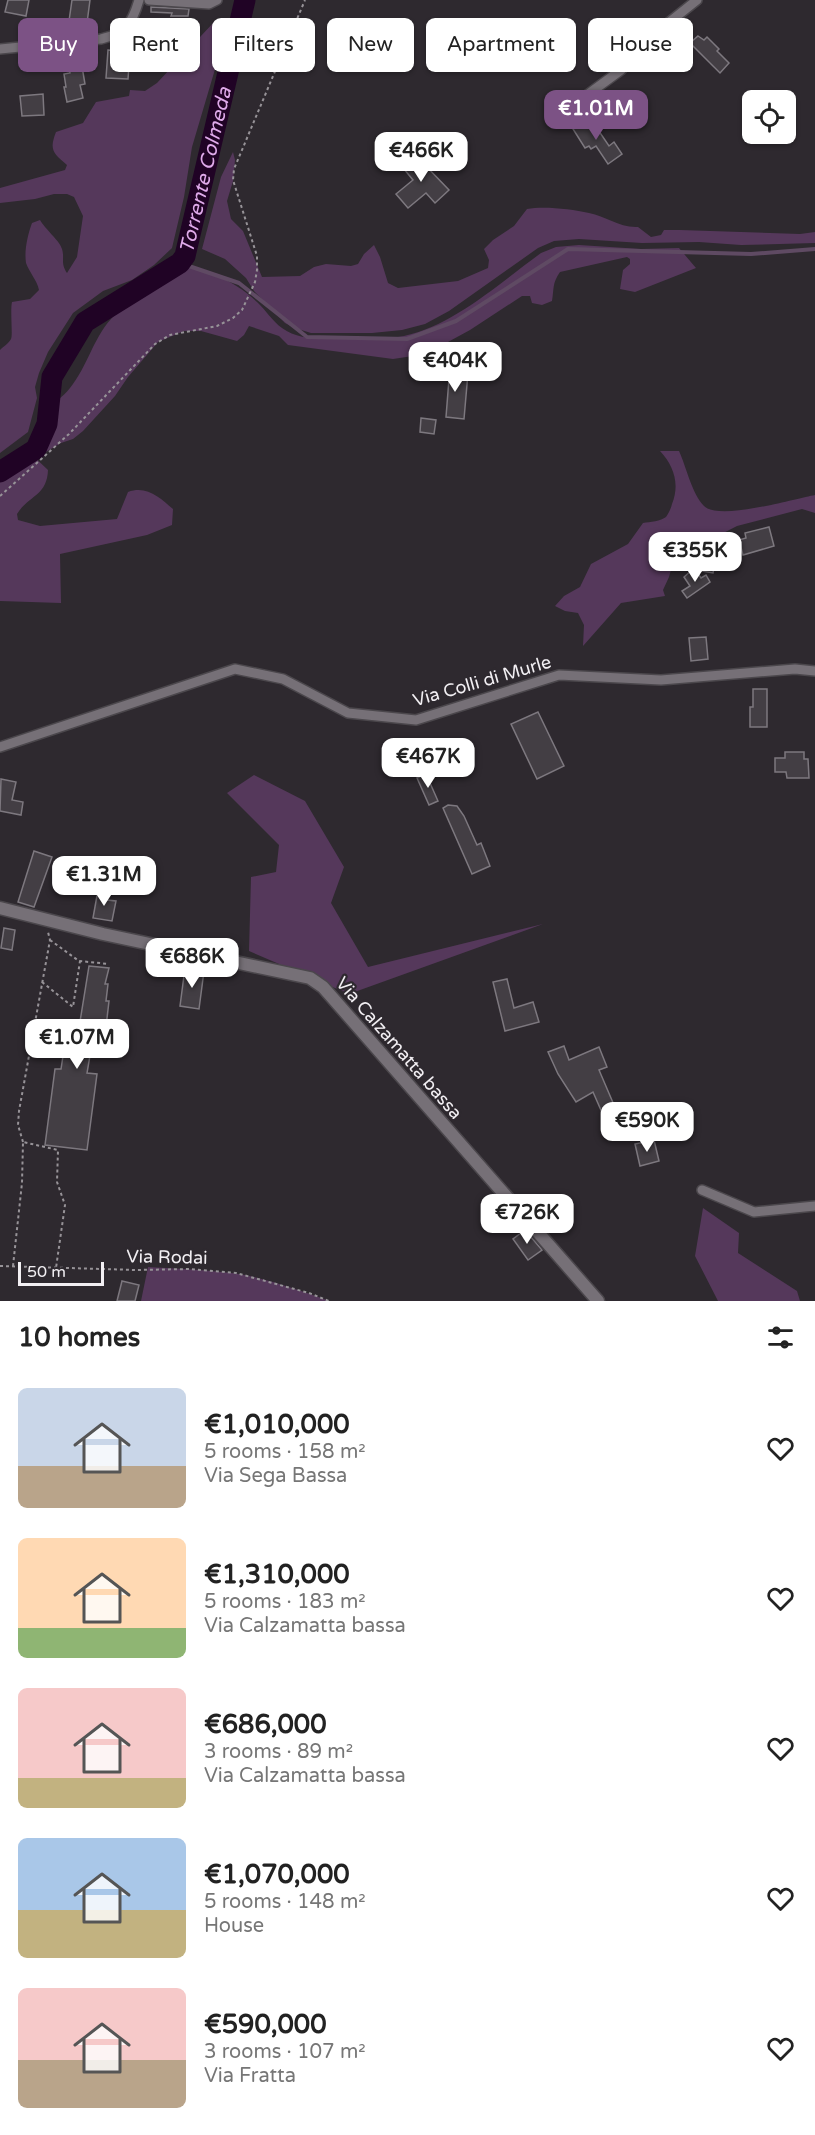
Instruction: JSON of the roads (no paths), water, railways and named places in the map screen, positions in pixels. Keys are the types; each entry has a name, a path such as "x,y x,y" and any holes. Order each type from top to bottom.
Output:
{"street":[{"path":"0,49 111,37 130,24 139,0"},
{"path":"148,0 209,4 217,0"},
{"path":"550,114 572,106 621,70 647,40 697,0"},
{"name":"Via Colli di Murle","path":"0,747 235,669 283,679 348,713 416,720 559,675 661,680 795,669 815,671"},
{"name":"Via Calzamatta bassa","path":"0,908 103,934 310,978 323,987 598,1301"},
{"path":"702,1190 754,1212 815,1206"}],"waterway":[{"name":"Torrente Colmeda","path":"0,472 36,449 47,424 52,377 85,322 180,263 185,256 245,0"},
{"path":"180,263 239,283 307,337 407,339 456,321 568,249 751,254 815,249"}]}
